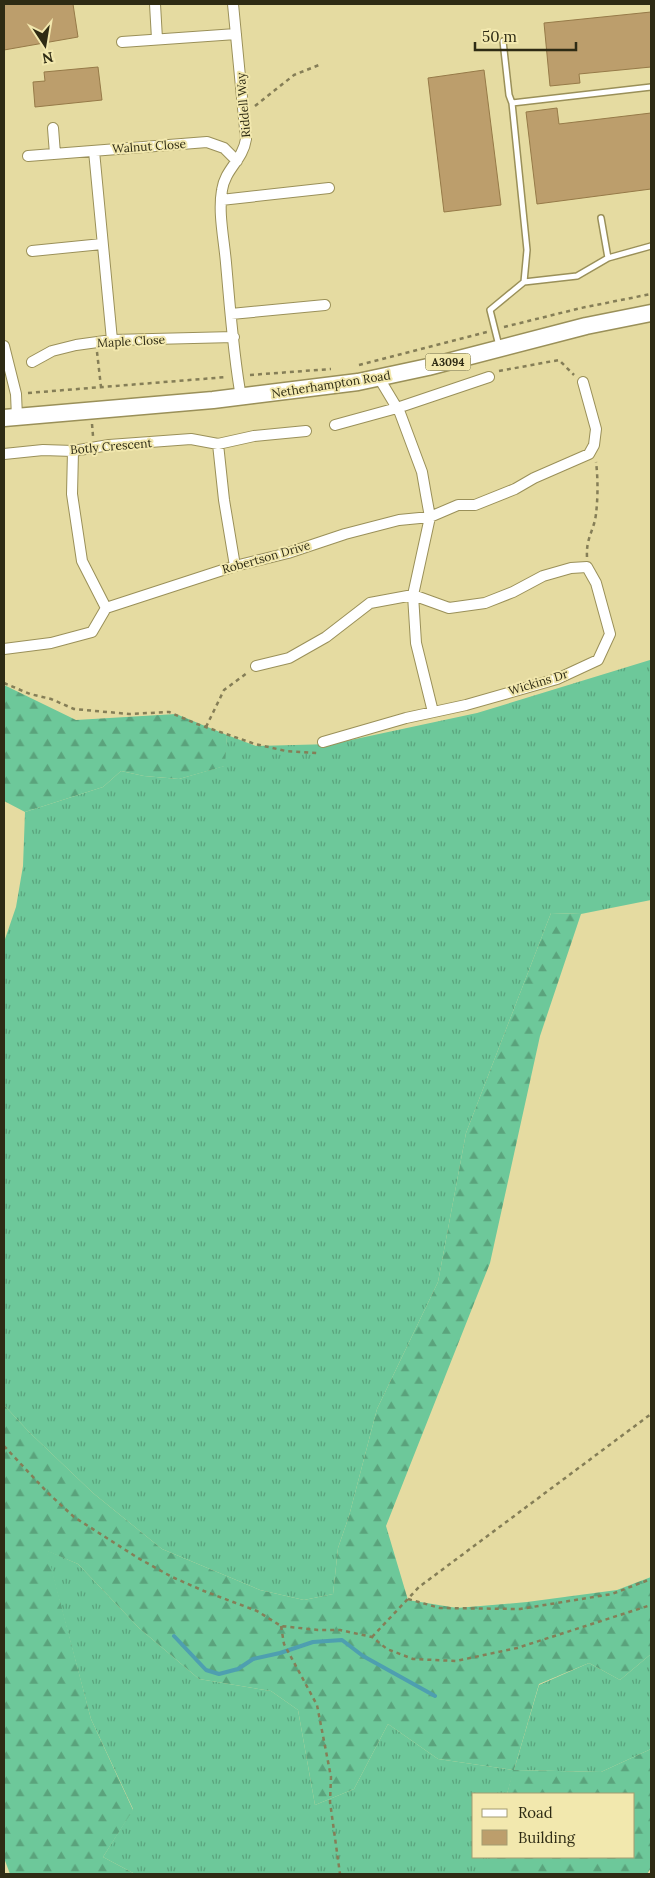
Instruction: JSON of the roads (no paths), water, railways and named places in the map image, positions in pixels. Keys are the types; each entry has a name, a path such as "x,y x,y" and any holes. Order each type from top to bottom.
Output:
{"main road":[{"name":"Netherhampton Road","path":"10,418 241,397 358,382 499,349 586,326 651,313"}],"street":[{"path":"155,4 157,39"},
{"name":"Riddell Way","path":"234,4 246,139 245,149 224,180 221,200 237,376 241,397"},
{"path":"122,42 236,34"},
{"path":"53,128 55,154"},
{"name":"Walnut Close","path":"28,156 206,142 224,148 237,161"},
{"path":"94,151 112,340"},
{"path":"221,200 329,188"},
{"path":"32,250 102,244"},
{"path":"231,314 272,305 325,305"},
{"name":"Maple Close","path":"32,362 52,351 76,345 112,340 234,337"},
{"path":"4,346 16,394 10,418"},
{"path":"335,425 397,408 489,377"},
{"path":"379,378 397,408 422,472 430,517 413,595 416,643 434,712"},
{"name":"Robertson Drive","path":"106,608 235,566 344,534 399,520 430,517 458,504 475,505 515,490 534,478 589,454 594,445 596,429 583,382"},
{"path":"235,566 224,500 218,444 254,436 306,431"},
{"name":"Botly Crescent","path":"4,454 43,450 73,451 191,440 218,444"},
{"path":"4,649 51,643 92,632 106,608 82,561 72,494 73,451"},
{"name":"Wickins Dr","path":"323,742 406,718 466,705 557,679 598,660 610,634 596,583 587,567 571,568 543,576 513,592 485,603 448,608 413,595"},
{"path":"256,666 289,658 326,637 370,602 413,595"}],"lane":[{"path":"504,41 527,250 524,282"},
{"path":"512,103 651,87"},
{"path":"601,218 608,258"},
{"path":"499,349 490,310 524,282 577,276 608,258 651,246"}],"waterway":[{"path":"174,1636 206,1670 219,1674 238,1669 253,1659 280,1653 313,1642 342,1640 363,1656 435,1696"}]}
